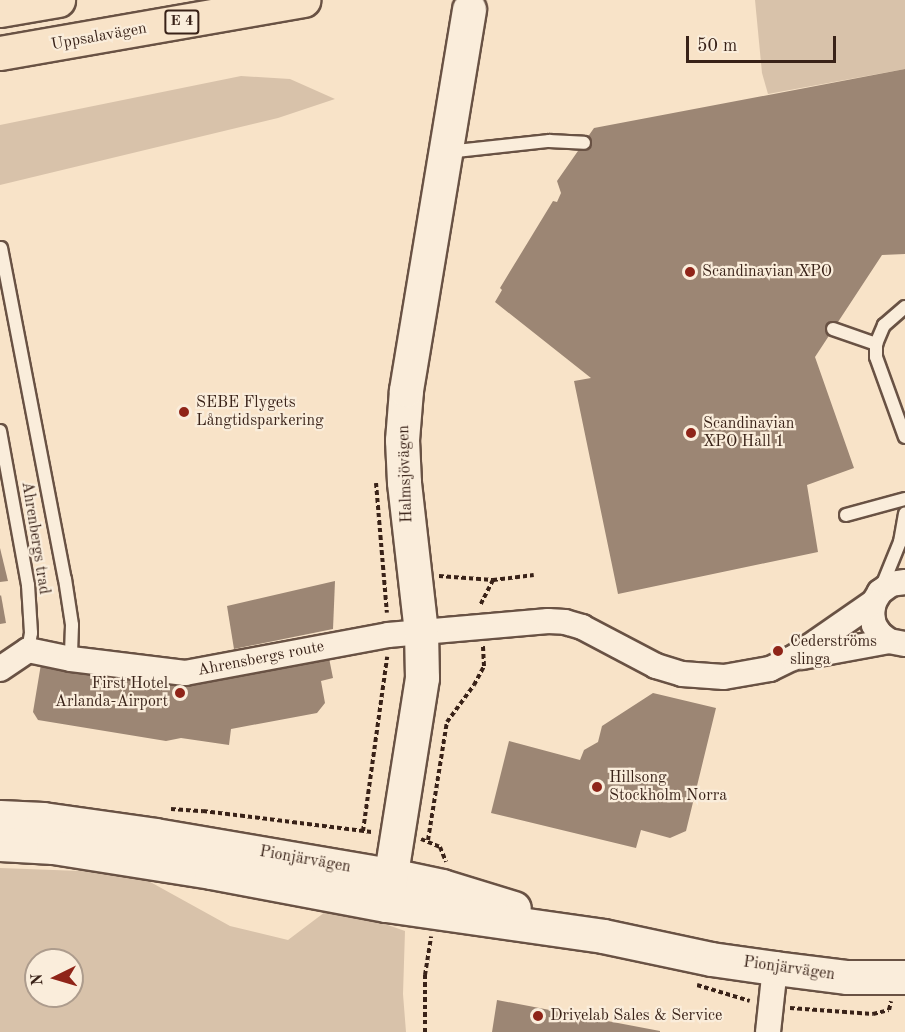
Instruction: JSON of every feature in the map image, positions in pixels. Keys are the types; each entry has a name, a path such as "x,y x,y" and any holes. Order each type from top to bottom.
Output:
{"highway":[{"path":"0,10 58,0"},
{"name":"Uppsalavägen","path":"0,53 303,0"},
{"path":"0,65 61,44"}],"main road":[{"name":"Halmsjövägen","path":"388,890 421,689 420,632 404,482 402,440 406,390 468,9"},
{"name":"Pionjärvägen","path":"0,817 43,819 155,835 388,890 711,958 847,977 905,977"},
{"name":"Pionjärvägen","path":"0,844 53,847 211,872 388,890"}],"street":[{"path":"420,632 565,622 582,627 656,666 702,677 743,675 770,669 793,658 877,597 891,584 905,582"},
{"path":"877,597 874,625 880,634 897,643"},
{"name":"Ahrensbergs route","path":"28,650 71,659 185,673 345,642 420,632"},
{"path":"793,658 897,643"},
{"path":"0,669 28,650"},
{"path":"768,1032 776,968"}],"lane":[{"path":"446,152 539,141 584,142"},
{"path":"1,248 65,579 72,625 71,659"},
{"path":"905,307 884,325 876,344 876,357 905,432"},
{"path":"833,329 876,344"},
{"name":"Ahrenbergs trad","path":"0,430 28,585 31,633 28,650"},
{"path":"846,515 905,499"},
{"path":"877,597 900,542 905,513"}],"path":[{"path":"436,575 493,580 534,575"},
{"path":"480,607 493,580"},
{"path":"428,840 447,722 474,685 484,666 483,644"}],"shaded area":[{"path":"755,0 905,0 905,69 768,94 762,73"},
{"path":"241,76 290,79 335,99 278,118 0,185 0,125"},
{"path":"0,868 134,873 230,926 288,940 333,906 405,931 403,994 406,1032 0,1032"}],"building":[{"name":"Scandinavian XPO","path":"905,69 905,254 882,255 815,357 854,468 807,485 818,552 618,594 574,381 591,378 495,302 502,290 500,288 553,201 557,202 561,193 557,181 594,128"},
{"path":"0,548 8,581 0,582"},
{"path":"335,581 333,629 234,649 227,606"},
{"path":"0,596 6,623 0,624"},
{"name":"First Hotel Arlanda-Airport","path":"328,653 333,678 321,681 325,703 317,713 231,729 229,745 181,738 166,741 38,720 33,712 41,664 172,683"},
{"name":"Hillsong Stockholm Norra","path":"653,693 716,708 686,831 670,838 641,830 636,848 491,813 509,741 580,760 584,750 598,742 602,726"},
{"name":"Drivelab Sales & Service","path":"497,1000 660,1031 660,1032 492,1032"}],"place":[{"name":"Scandinavian XPO","path":"690,272"},
{"name":"SEBE Flygets Långtidsparkering","path":"184,412"},
{"name":"Scandinavian XPO Hall 1","path":"691,433"},
{"name":"Cederströms slinga","path":"778,651"},
{"name":"First Hotel Arlanda-Airport","path":"180,693"},
{"name":"Hillsong Stockholm Norra","path":"597,787"},
{"name":"Drivelab Sales & Service","path":"538,1016"}]}
